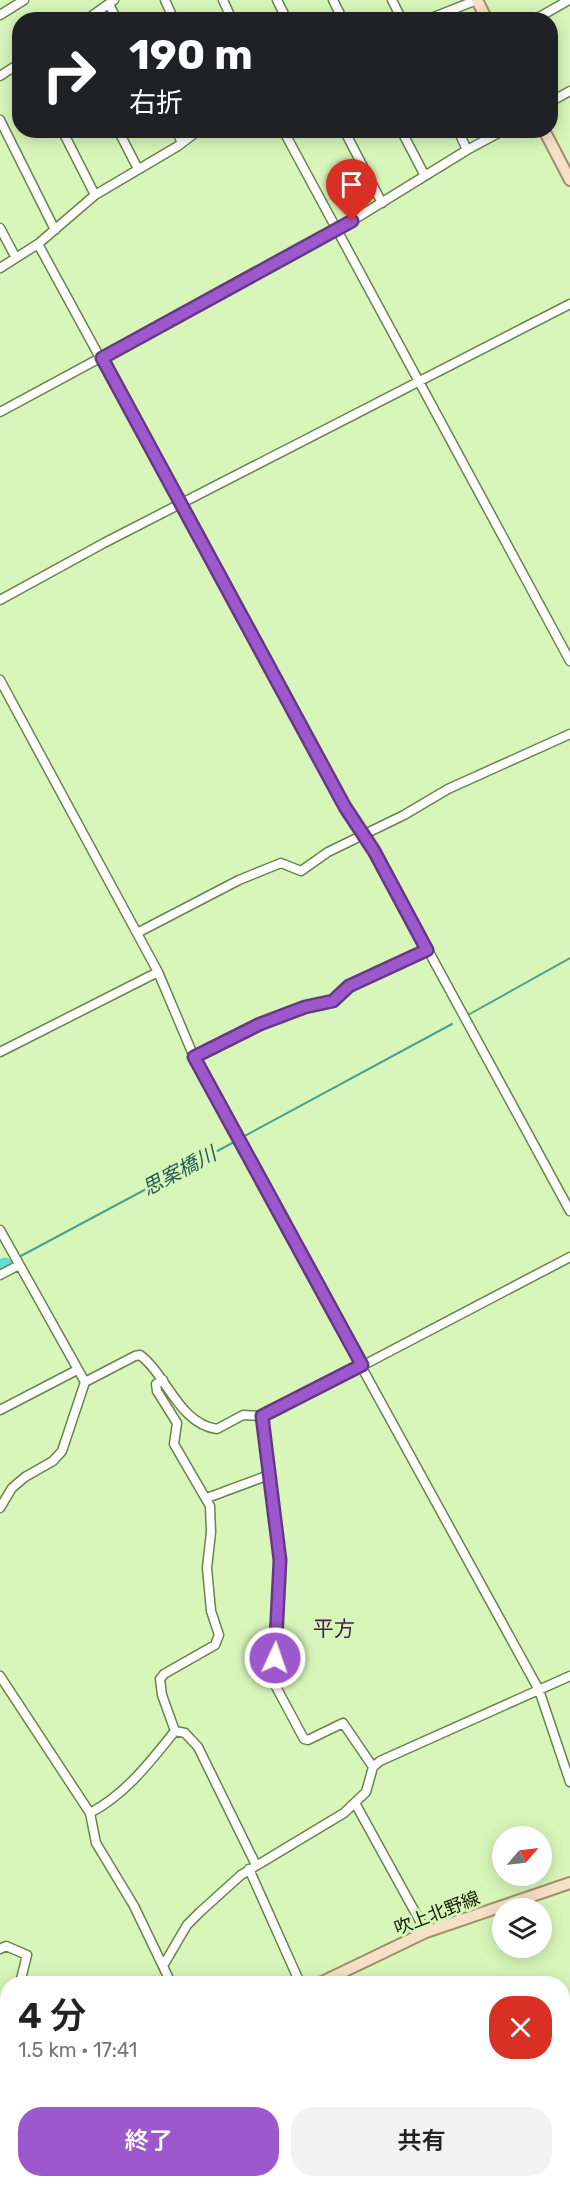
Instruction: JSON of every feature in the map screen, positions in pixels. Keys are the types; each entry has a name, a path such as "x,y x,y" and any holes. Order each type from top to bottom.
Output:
{"main road":[{"path":"548,138 570,180"},
{"name":"吹上北野線","path":"335,1976 426,1932 570,1883"}],"street":[{"path":"0,15 24,0"},
{"path":"446,12 477,0"},
{"path":"548,12 569,0"},
{"path":"98,12 112,2"},
{"path":"0,120 55,230"},
{"path":"66,138 96,195"},
{"path":"122,138 138,169"},
{"path":"180,138 182,143"},
{"path":"0,268 38,244 96,195 189,138"},
{"path":"288,138 570,661"},
{"path":"348,138 382,203"},
{"path":"405,138 425,176"},
{"path":"462,138 467,150"},
{"path":"0,412 337,230 489,138"},
{"path":"0,228 16,258"},
{"path":"38,244 345,807 364,835 570,1211"},
{"path":"0,600 104,543 570,304"},
{"path":"0,680 158,972 194,1057 540,1690 570,1782"},
{"path":"136,933 240,880 280,863 301,872 328,852 448,789 570,734"},
{"path":"194,1057 260,1024 305,1007 333,1001 349,986 427,950"},
{"path":"0,1052 158,972"},
{"path":"0,1230 85,1382"},
{"path":"1,1502 25,1477 53,1461 62,1451 85,1382 140,1355 157,1370 177,1401 194,1418 213,1428 226,1425 243,1415 262,1416 570,1257"},
{"path":"0,1275 19,1264"},
{"path":"0,1410 77,1370"},
{"path":"163,1380 156,1384 157,1391 177,1423 172,1438 174,1444 207,1498 211,1532 207,1568 211,1611 219,1640 215,1645 164,1674 160,1679 162,1695 176,1731"},
{"path":"262,1416 280,1560 276,1690 304,1739 308,1740 343,1723 373,1767"},
{"path":"207,1498 268,1475"},
{"path":"0,1676 90,1813 96,1843 134,1906 168,1976"},
{"path":"163,1966 187,1925 253,1867 316,1832 355,1803 366,1792 373,1767 386,1756 570,1676"},
{"path":"90,1813 114,1798 137,1777 176,1731"},
{"path":"176,1731 185,1733 198,1747 253,1867 297,1976"},
{"path":"355,1803 426,1932"},
{"path":"0,1949 6,1946 27,1955 22,1976"}],"waterway":[{"name":"思案橋川","path":"468,1015 570,958"},
{"name":"思案橋川","path":"241,1138 452,1024"},
{"name":"思案橋川","path":"19,1257 236,1141"},
{"name":"思案橋川","path":"5,1265 14,1260"},
{"name":"思案橋川","path":"0,1268 5,1265"}],"district":[{"name":"平方","path":"334,1629"}],"route":[{"path":"275,1658 280,1560 262,1416 272,1413 362,1365 194,1057 260,1024 305,1007 333,1001 349,986 427,950 374,851 345,807 102,358 352,221"}]}
